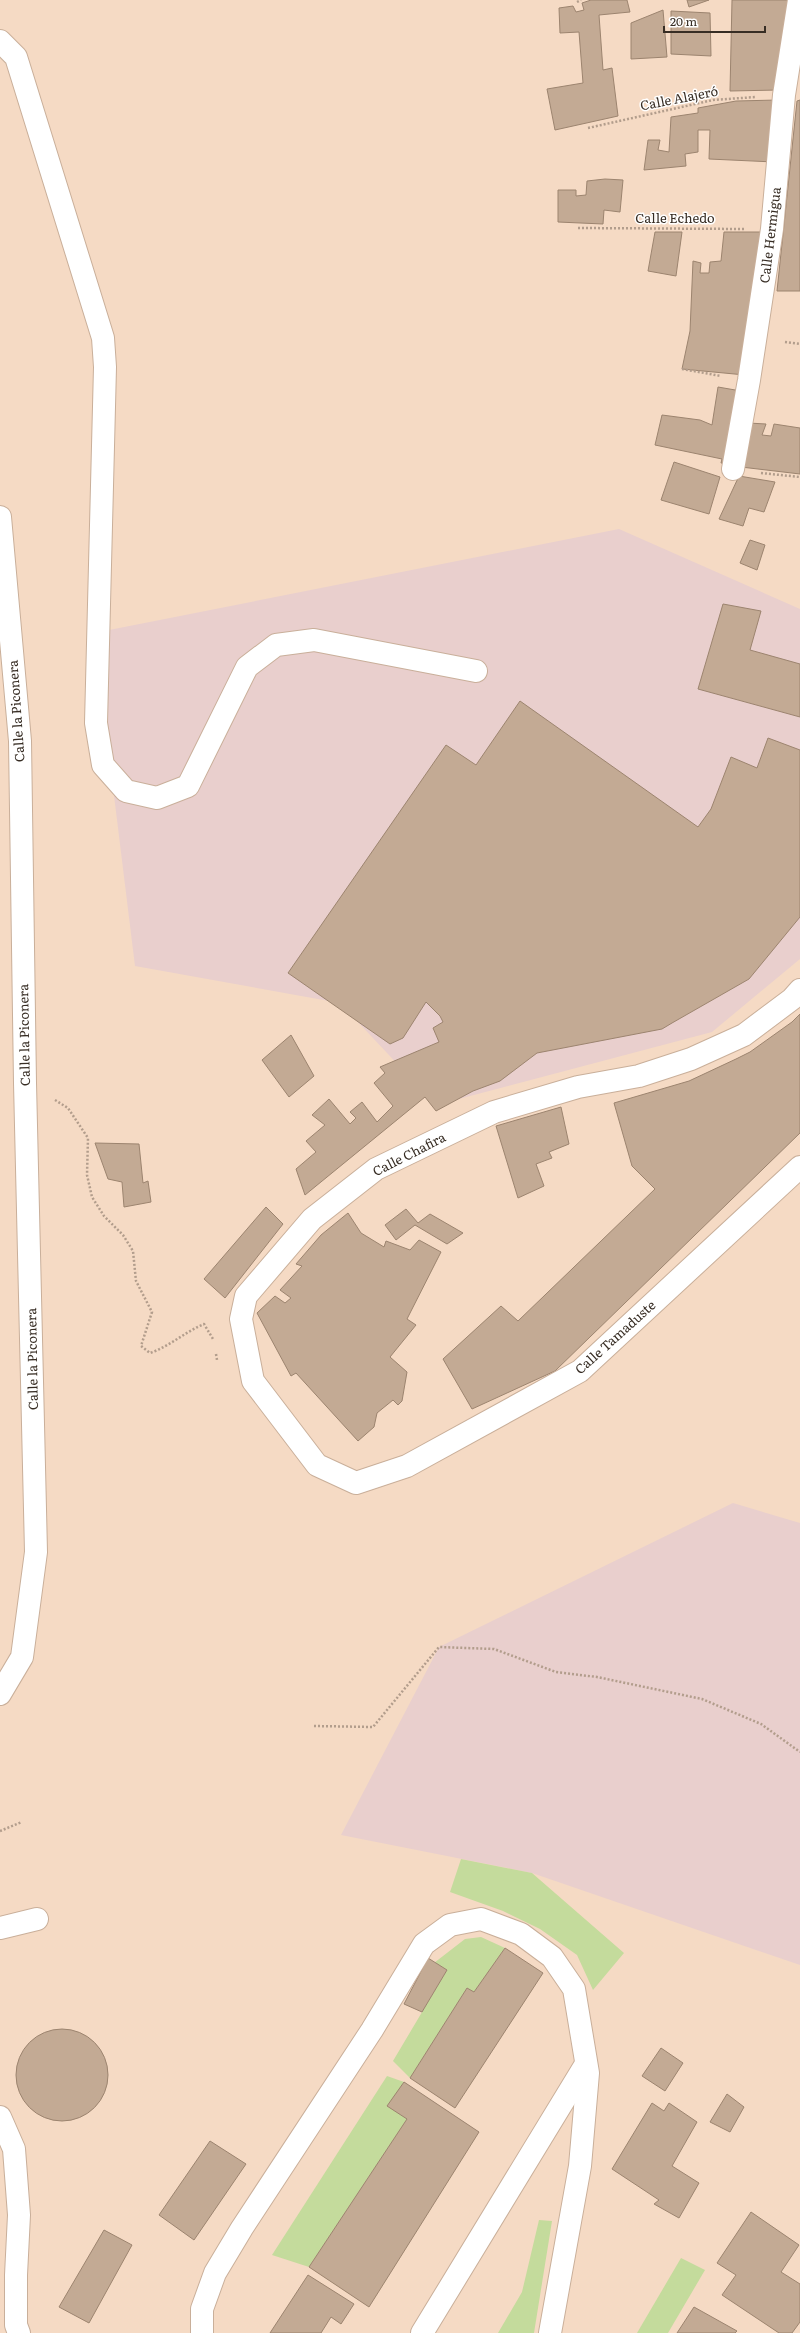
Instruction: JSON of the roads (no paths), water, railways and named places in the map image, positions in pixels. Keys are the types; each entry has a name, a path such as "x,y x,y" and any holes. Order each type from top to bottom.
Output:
{"street":[{"name":"Calle Hermigua","path":"733,470 749,380 772,229 784,95 799,0"},
{"path":"0,40 16,57 103,338 105,368 96,723 103,765 126,791 157,798 188,786 247,667 276,645 314,640 476,671"},
{"name":"Calle la Piconera","path":"0,518 20,741 25,1083 36,1552 22,1657 0,1694"},
{"name":"Calle Chafira","path":"356,1483 317,1465 253,1381 241,1319 246,1296 312,1219 376,1169 494,1112 578,1087 639,1076 691,1059 744,1035 792,999 800,990"},
{"name":"Calle Tamaduste","path":"356,1483 407,1466 580,1371 800,1167"},
{"path":"0,1928 37,1919"},
{"path":"202,2333 202,2308 215,2274 242,2228 372,2030 424,1944 450,1925 481,1919 521,1934 552,1957 574,1989 588,2073 580,2166 550,2333"},
{"path":"422,2333 586,2064"},
{"path":"0,2117 14,2149 19,2215 16,2275 16,2325 19,2333"}]}
